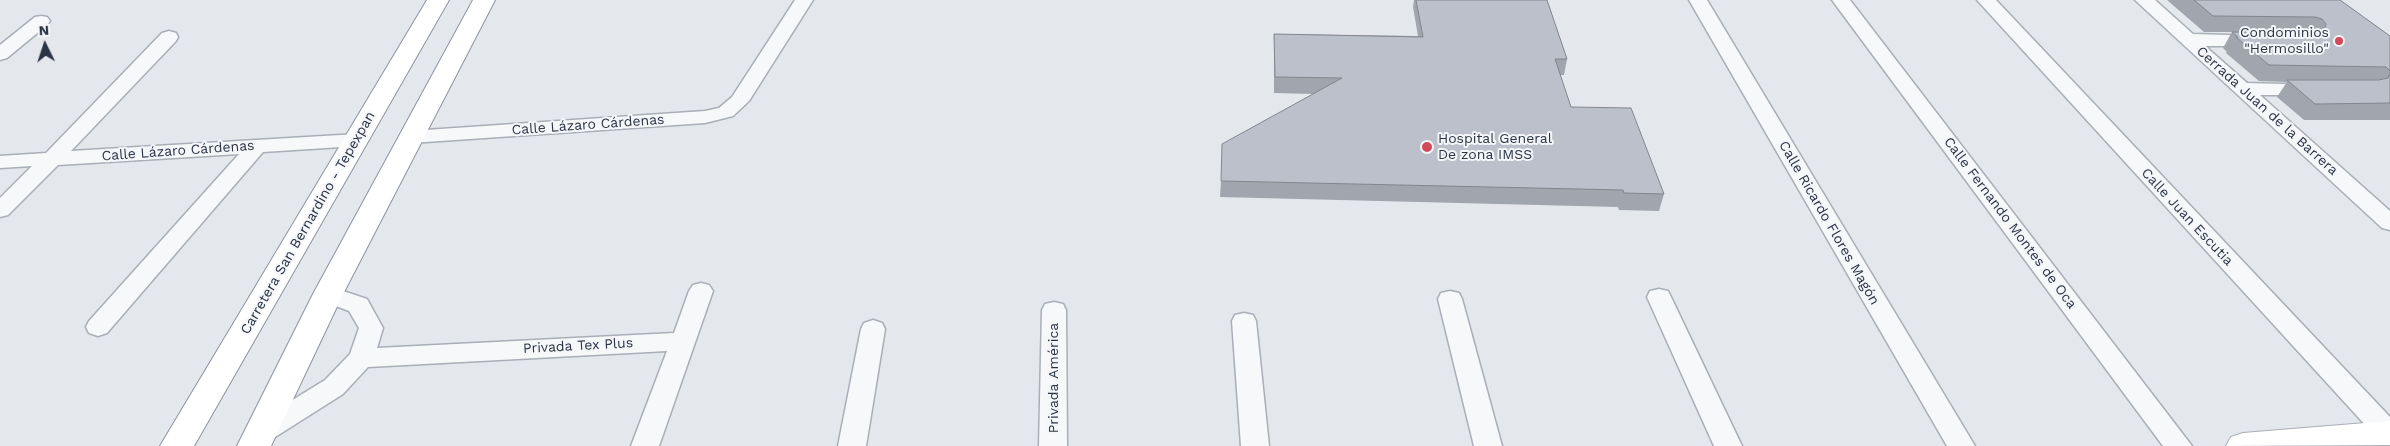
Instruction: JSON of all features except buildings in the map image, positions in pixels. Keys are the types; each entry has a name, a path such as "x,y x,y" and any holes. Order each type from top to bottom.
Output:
{"main road":[{"name":"Carretera San Bernardino - Tepexpan","path":"177,446 438,0"},
{"path":"258,439 328,294 484,0"},
{"path":"2243,446 2389,433"}],"street":[{"name":"Calle Lázaro Cárdenas","path":"411,137 705,117 726,112 739,101 804,0"},
{"name":"Calle Ricardo Flores Magón","path":"1698,0 1961,446"},
{"name":"Calle Fernando Montes de Oca","path":"1842,0 2178,446"},
{"name":"Calle Juan Escutia","path":"1986,0 2389,433"},
{"name":"Cerrada Juan de la Barrera","path":"2144,0 2390,223"},
{"path":"0,54 41,21"},
{"path":"0,210 52,159 169,37"},
{"path":"2188,40 2275,41"},
{"path":"2242,89 2328,89"},
{"name":"Calle Lázaro Cárdenas","path":"0,162 357,140"},
{"path":"98,327 257,146"},
{"path":"645,446 701,291"},
{"path":"258,439 334,387 361,358 371,328 358,305 328,294"},
{"path":"1659,297 1728,446"},
{"path":"1450,299 1488,446"},
{"name":"Privada América","path":"1054,310 1054,446"},
{"path":"1244,321 1255,446"},
{"path":"852,446 873,329"},
{"name":"Privada Tex Plus","path":"361,358 682,340"}],"place":[{"name":"Condominios \"Hermosillo\"","path":"2339,41"},
{"name":"Hospital General De zona IMSS","path":"1427,147"}]}
